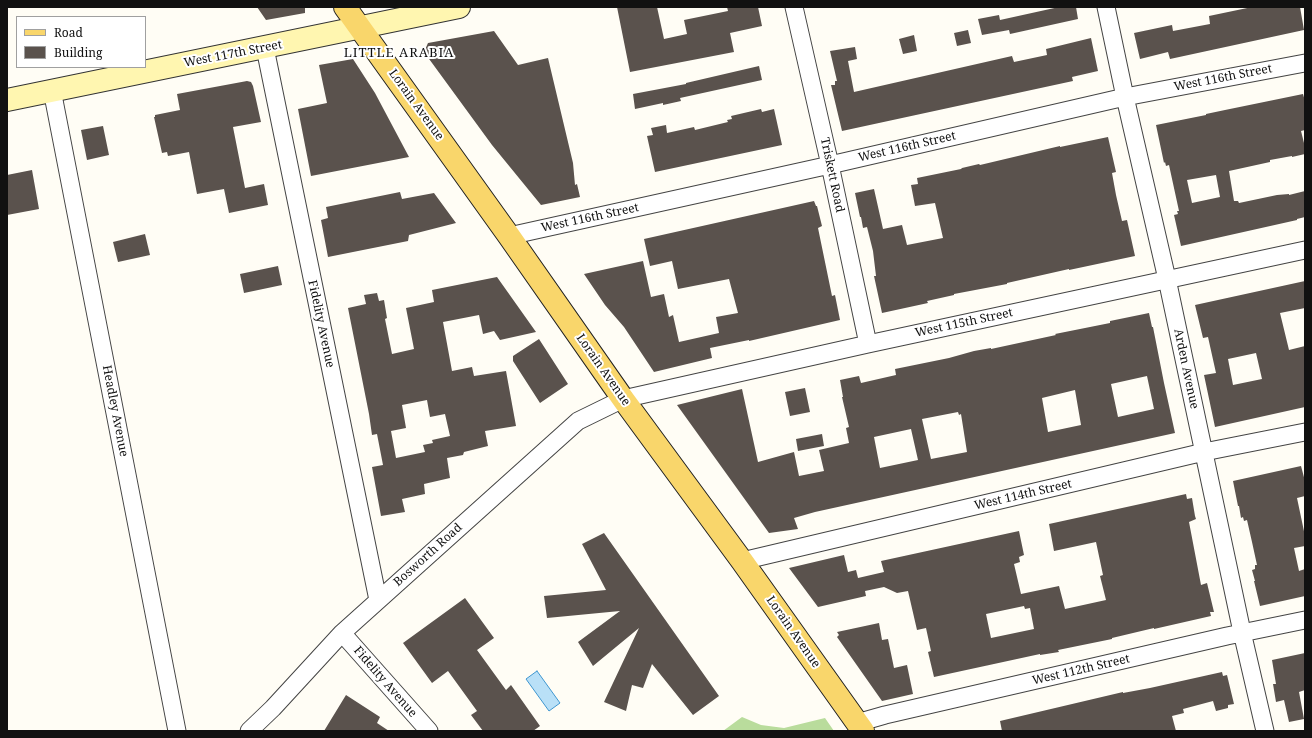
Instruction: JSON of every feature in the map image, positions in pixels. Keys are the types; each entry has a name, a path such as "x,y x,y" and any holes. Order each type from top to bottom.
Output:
{"main road":[{"name":"Lorain Avenue","path":"345,7 509,236 623,399 742,561 860,727"},
{"name":"West 117th Street","path":"7,100 459,7"}],"street":[{"name":"Triskett Road","path":"794,7 830,165 868,344"},
{"name":"Arden Avenue","path":"1106,7 1167,280 1242,632 1265,731"},
{"name":"Fidelity Avenue","path":"265,48 378,600"},
{"name":"West 116th Street","path":"509,236 830,165 1125,97 1305,63"},
{"name":"Headley Avenue","path":"52,90 177,731"},
{"name":"West 115th Street","path":"623,399 868,344 1305,250"},
{"name":"Bosworth Road","path":"249,731 273,708 342,633 578,421 623,399"},
{"name":"West 114th Street","path":"742,561 1204,452 1305,432"},
{"name":"West 112th Street","path":"860,727 885,715 1242,632 1305,620"},
{"name":"Fidelity Avenue","path":"342,633 429,731"}],"green space":[{"path":"742,717 761,725 784,728 825,718 834,731 723,731"}],"water":[{"path":"537,671 560,703 549,711 526,679"}],"building":[{"path":"257,7 305,7 305,13 266,20"},
{"path":"617,7 657,7 664,39 687,34 684,20 728,11 727,7 758,7 762,26 730,33 734,52 630,72"},
{"path":"1059,7 1076,7 1078,19 1010,34 1009,30 982,35 978,19 999,15 1000,20"},
{"path":"1252,7 1300,7 1304,30 1170,59 1168,52 1140,59 1134,33 1172,25 1173,31 1210,24 1209,16"},
{"path":"968,30 971,43 957,46 954,33"},
{"path":"494,31 518,65 548,58 573,163 575,185 577,184 580,197 541,205 492,145 424,52 428,43"},
{"path":"914,35 917,51 903,54 899,39"},
{"path":"1091,38 1098,71 1072,77 1073,81 842,131 831,85 835,85 835,81 837,81 830,51 855,47 857,59 848,61 854,92 1012,56 1014,62 1047,55 1046,49"},
{"path":"353,59 375,93 409,157 311,176 298,109 327,103 319,65"},
{"path":"759,66 762,80 680,98 681,101 635,109 633,94 686,84"},
{"path":"247,81 251,82 253,86 261,122 233,127 245,188 264,184 268,205 229,213 224,189 197,194 189,152 168,156 167,152 162,153 154,117 155,115 180,110 177,94"},
{"path":"1303,94 1305,101 1305,130 1301,131 1305,154 1270,160 1270,162 1229,171 1234,201 1238,201 1239,203 1305,191 1305,217 1181,246 1174,215 1178,214 1177,211 1179,211 1169,165 1166,166 1165,162 1164,163 1156,125","holes":["1216,175 1220,197 1192,203 1187,180"]},
{"path":"761,109 762,112 774,109 782,145 655,172 647,136 653,135 651,128 666,125 667,133 694,127 695,130 728,122 727,120 732,119 731,116"},
{"path":"103,126 109,155 87,160 81,130"},
{"path":"1108,137 1116,172 1112,173 1116,195 1122,221 1127,220 1135,256 954,294 927,301 928,303 882,313 874,276 876,276 873,251 867,227 863,228 855,193 874,189 883,229 902,225 907,245 943,238 935,203 915,206 911,185 918,184 917,178 1060,146"},
{"path":"32,170 39,209 7,215 7,175"},
{"path":"400,192 402,199 434,193 456,223 409,235 408,241 328,257 321,220 328,218 326,207"},
{"path":"814,201 817,206 822,226 818,228 832,296 835,295 840,320 749,341 710,348 712,358 654,372 624,327 605,305 584,274 643,261 651,297 664,294 669,317 673,315 679,342 719,333 716,317 738,313 729,279 678,289 672,261 650,266 644,239"},
{"path":"145,234 150,255 118,262 113,242"},
{"path":"278,266 282,285 244,293 240,274"},
{"path":"497,277 536,332 500,340 494,331 483,334 479,315 443,322 452,371 472,367 474,376 506,371 516,426 485,431 488,446 464,452 463,455 447,458 450,478 424,484 425,494 402,499 405,512 381,516 372,467 383,465 377,434 372,435 348,308 366,304 364,295 377,293 379,301 384,300 387,318 385,319 392,354 414,349 406,308 434,302 432,290","holes":["427,400 430,417 445,414 450,436 432,440 433,443 423,445 425,452 396,458 391,431 406,428 402,405"]},
{"path":"1305,281 1305,308 1280,313 1289,350 1305,346 1305,407 1215,427 1204,375 1216,373 1208,337 1203,338 1195,305","holes":["1256,353 1262,379 1233,385 1228,359"]},
{"path":"1149,313 1175,433 815,512 794,518 798,529 769,533 677,405 742,389 758,462 794,452 799,476 824,471 819,450 849,443 846,428 849,427 842,397 840,380 859,376 861,383 896,375 895,369 1110,323 1110,321","holes":["1147,376 1154,409 1118,417 1111,384","1075,390 1081,425 1048,432 1042,398","958,412 959,415 961,414 967,452 931,459 922,419","911,429 918,460 880,468 874,437"]},
{"path":"539,339 568,384 540,403 513,361 513,356"},
{"path":"805,388 810,412 790,416 785,392"},
{"path":"822,434 824,446 798,451 796,439"},
{"path":"1301,466 1305,481 1305,496 1297,498 1305,536 1305,546 1294,548 1299,571 1305,569 1305,596 1260,606 1252,570 1255,569 1255,565 1257,565 1247,520 1244,521 1243,517 1241,518 1233,481"},
{"path":"1186,494 1187,499 1192,498 1196,519 1189,522 1201,585 1207,583 1214,612 1210,612 1211,616 1058,650 1059,652 1040,654 934,677 928,652 931,651 926,628 917,630 908,591 897,593 884,587 865,591 866,596 818,607 789,568 844,555 848,572 856,570 858,578 884,572 881,561 1019,531 1024,555 1019,557 1020,562 1014,564 1021,594 1059,586 1065,609 1106,600 1100,576 1103,575 1096,542 1054,551 1049,524","holes":["1024,606 1025,609 1030,608 1034,629 991,638 986,614"]},
{"path":"604,533 719,696 693,715 652,664 643,688 632,685 626,711 604,702 639,628 593,666 578,642 620,611 547,618 544,596 606,590 582,544"},
{"path":"465,598 494,638 477,650 506,690 511,685 540,726 533,731 483,731 471,715 477,711 448,671 432,683 403,643"},
{"path":"879,623 882,640 888,639 894,668 907,665 913,694 882,701 837,637 839,635 837,632"},
{"path":"1305,653 1305,690 1299,692 1304,719 1289,722 1284,700 1276,702 1273,684 1276,684 1272,660"},
{"path":"1222,672 1223,676 1227,675 1234,704 1228,705 1228,708 1216,711 1213,701 1183,709 1184,713 1172,716 1176,731 1002,731 1000,721 1123,692 1150,688"},
{"path":"346,695 380,717 377,723 389,731 324,731"}],"district":[{"name":"LITTLE ARABIA","path":"399,53"}]}
